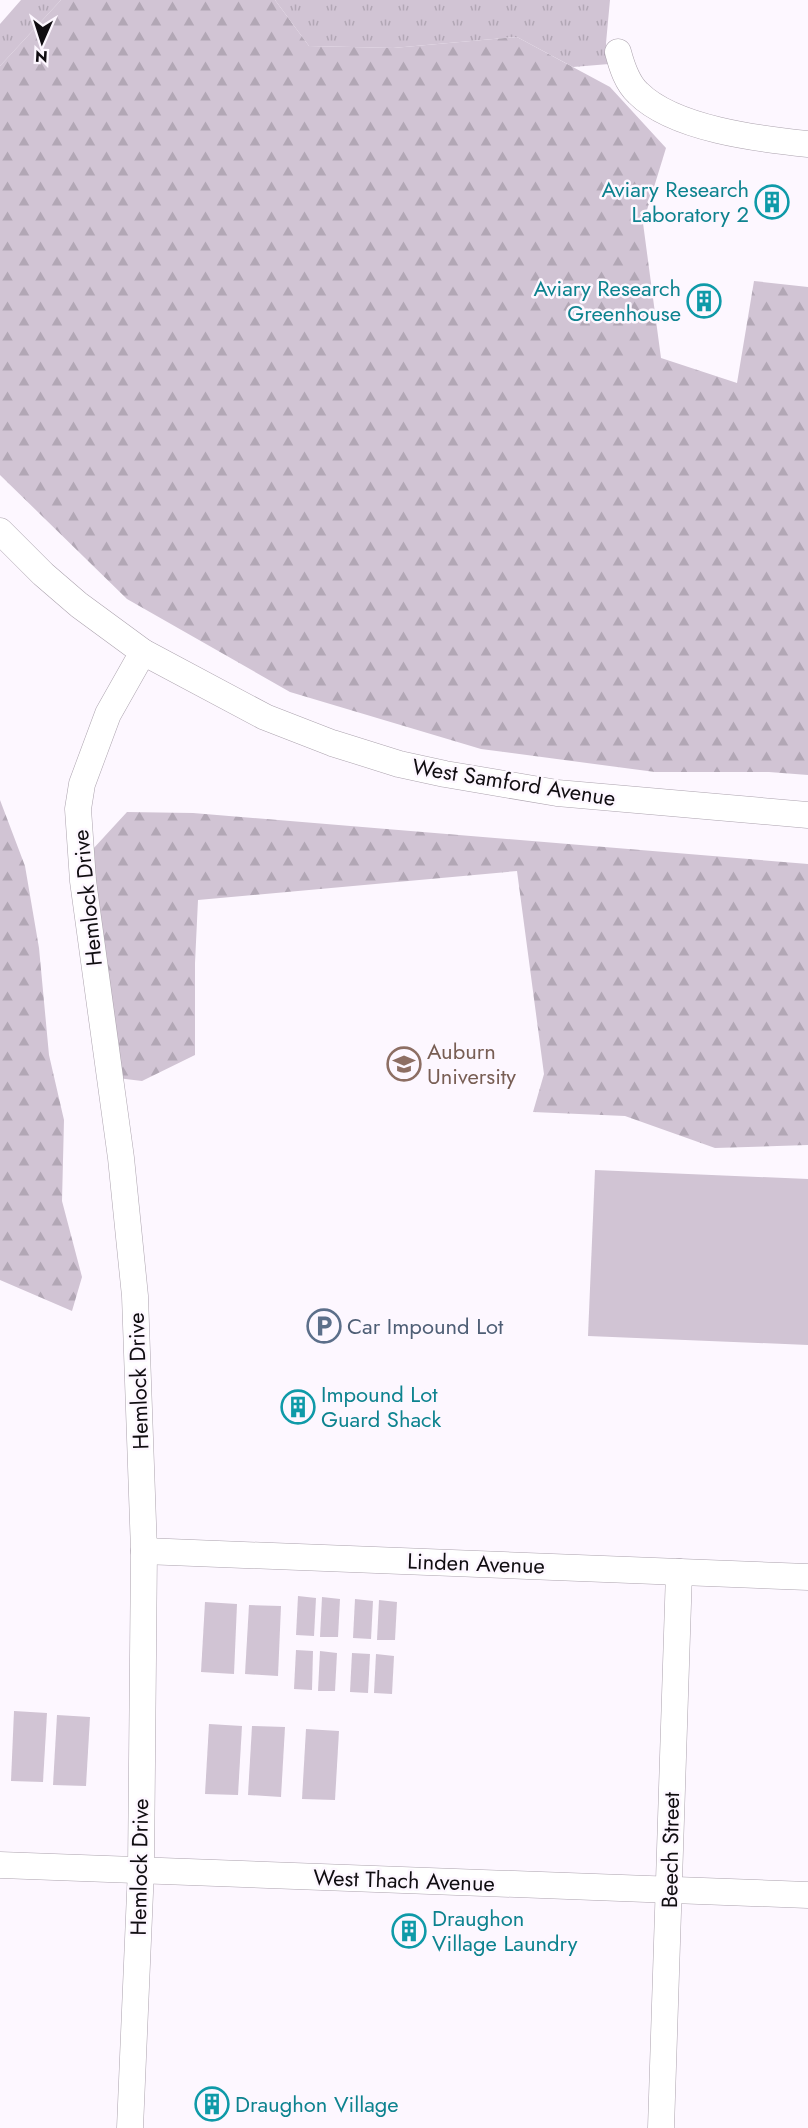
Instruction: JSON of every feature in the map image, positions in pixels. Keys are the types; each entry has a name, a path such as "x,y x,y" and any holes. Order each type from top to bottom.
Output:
{"street":[{"path":"618,52 624,71 637,93 663,112 705,127 773,141 808,144"},
{"name":"West Samford Avenue","path":"0,531 43,574 79,605 143,652 265,717 332,743 399,764 556,793 808,815"},
{"name":"Hemlock Drive","path":"130,2128 141,1869 144,1551 135,1296 121,1158 82,881 78,809 81,784 108,714 143,652"},
{"name":"Linden Avenue","path":"144,1551 808,1576"},
{"name":"Beech Street","path":"661,2128 679,1572"},
{"name":"West Thach Avenue","path":"0,1865 808,1895"}],"green space":[{"path":"21,0 61,0 0,66 0,24"},
{"path":"61,0 275,0 309,46 393,48 517,37 610,87 666,148 643,223 661,358 737,383 754,281 808,287 808,775 769,772 655,772 481,749 290,692 127,599 0,475 0,66"},
{"path":"275,0 610,0 606,43 609,64 573,67 517,37 393,48 309,46"},
{"path":"0,800 25,866 39,948 49,1055 64,1120 62,1201 82,1277 72,1311 0,1280"},
{"path":"127,812 193,813 808,864 808,1145 715,1148 625,1116 533,1112 544,1074 517,871 198,900 195,1055 142,1081 109,1077 81,862"},
{"path":"595,1170 808,1179 808,1345 588,1336"},
{"path":"298,1596 316,1598 314,1636 296,1635"},
{"path":"322,1597 340,1599 338,1637 320,1637"},
{"path":"355,1599 373,1601 371,1639 353,1638"},
{"path":"379,1600 397,1602 395,1640 377,1640"},
{"path":"205,1602 237,1604 234,1674 201,1672"},
{"path":"249,1605 281,1606 278,1676 245,1674"},
{"path":"296,1650 313,1651 312,1690 294,1689"},
{"path":"320,1651 337,1653 335,1691 318,1691"},
{"path":"352,1653 370,1654 368,1693 350,1692"},
{"path":"376,1654 394,1656 392,1694 374,1693"},
{"path":"14,1711 47,1713 43,1782 11,1781"},
{"path":"57,1715 90,1717 86,1786 53,1785"},
{"path":"209,1724 242,1726 238,1795 205,1794"},
{"path":"252,1726 285,1727 281,1797 248,1795"},
{"path":"306,1729 339,1731 335,1800 302,1799"}],"place":[{"name":"Aviary Research Laboratory 2","path":"772,202"},
{"name":"Aviary Research Greenhouse","path":"704,301"},
{"name":"Auburn University","path":"404,1064"},
{"name":"Car Impound Lot","path":"324,1326"},
{"name":"Impound Lot Guard Shack","path":"298,1407"},
{"name":"Draughon Village Laundry","path":"409,1931"},
{"name":"Draughon Village","path":"212,2104"}]}
